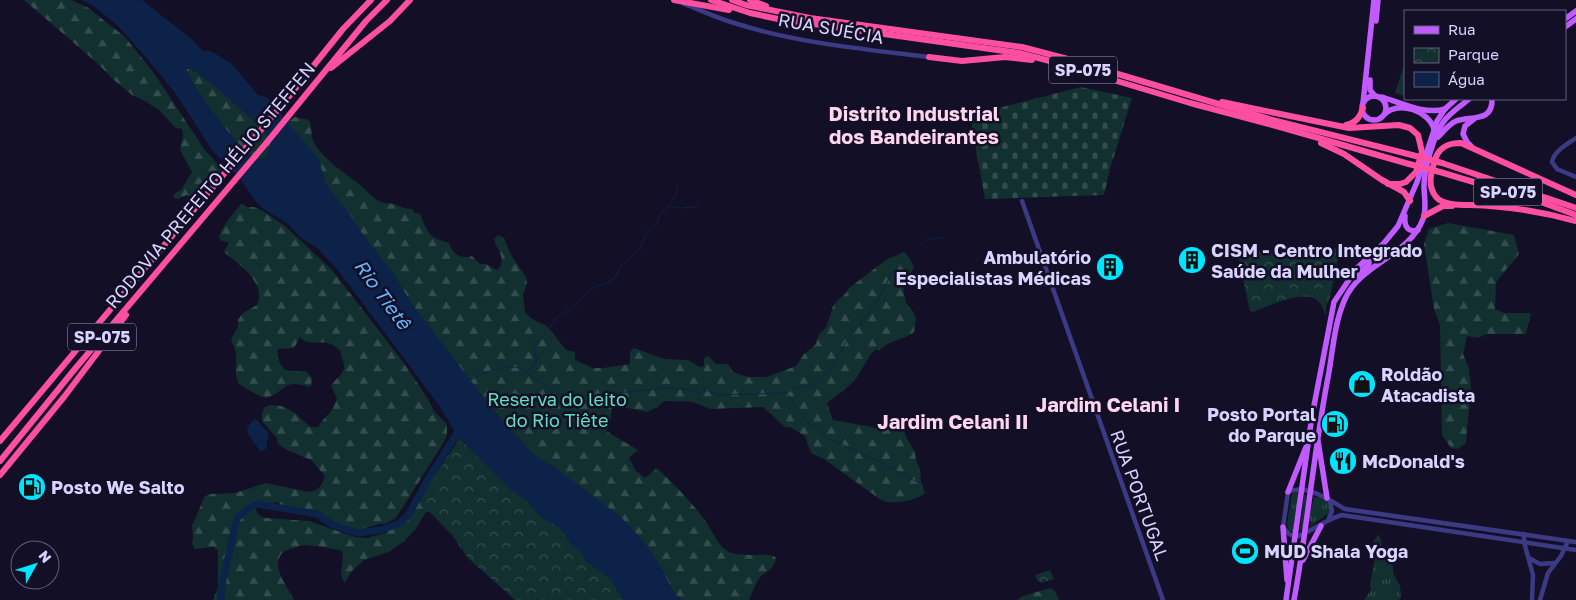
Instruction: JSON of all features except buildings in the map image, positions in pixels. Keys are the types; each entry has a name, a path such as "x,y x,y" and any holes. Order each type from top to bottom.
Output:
{"highway":[{"path":"343,29 364,0"},
{"name":"RODOVIA PREFEITO HÉLIO STEFFEN","path":"0,441 343,29 371,0"},
{"name":"RODOVIA PREFEITO HÉLIO STEFFEN","path":"0,461 304,98 318,78 366,21 388,0"},
{"path":"318,78 380,30 410,0"},
{"path":"674,0 750,13"},
{"name":"SP-075","path":"710,0 750,13 809,24 974,46 1050,60 1190,103 1525,197 1576,215"},
{"name":"SP-075","path":"732,0 788,14 1022,47 1269,119 1442,163 1576,208"},
{"path":"750,0 788,14"},
{"path":"929,57 962,60 1005,56 1039,61 1050,60"},
{"path":"1181,94 1337,126 1352,128 1399,125 1410,128 1418,135 1422,152 1416,172 1403,183 1388,184"},
{"path":"1337,126 1355,122 1363,105"},
{"path":"1287,129 1327,145 1352,159 1388,184 1404,192 1410,201"},
{"path":"1576,195 1462,143 1449,144 1437,154 1430,179 1432,189 1439,199 1449,203 1512,207 1576,220"},
{"path":"1424,216 1443,206 1474,205"},
{"path":"0,475 111,336 150,280"}],"main road":[{"path":"1374,0 1363,105 1365,115 1371,119 1379,119 1392,108 1399,107 1422,113 1429,118 1434,129"},
{"path":"1378,0 1369,87 1372,93 1383,99 1386,106 1385,114"},
{"path":"1363,105 1370,96 1377,96 1425,110 1438,111 1445,109"},
{"path":"1286,600 1312,416 1334,302 1350,275 1394,231 1410,201 1434,129 1445,109 1455,100"},
{"path":"1346,296 1359,278 1410,239 1418,230 1424,216 1425,171 1435,140 1444,121 1468,100"},
{"path":"1435,140 1456,122 1481,117 1489,112 1492,100"},
{"path":"1472,147 1463,134 1466,126 1475,118"},
{"path":"1405,211 1406,228 1411,231 1418,230"},
{"path":"1294,600 1301,564 1317,435 1337,326 1348,288 1358,273 1369,264 1369,256"},
{"path":"1317,435 1328,499"},
{"path":"1288,492 1309,440"},
{"path":"1301,564 1321,526"},
{"path":"1283,527 1288,592"}],"street":[{"name":"RUA SUÉCIA","path":"674,0 732,22 763,31 868,50 929,57"},
{"path":"1576,138 1552,156 1552,162 1557,169 1576,177"},
{"name":"RUA PORTUGAL","path":"1022,201 1163,600"},
{"path":"1328,499 1332,511 1329,518 1321,526 1296,537 1289,534 1283,527 1288,492 1296,488 1328,499 1345,509 1576,542"},
{"path":"1329,518 1342,514 1576,550"},
{"path":"1524,534 1524,542 1533,575 1532,600"},
{"path":"1540,600 1548,573 1556,563 1568,540"},
{"path":"1528,557 1540,564 1556,563"}],"green space":[{"path":"24,0 71,0 87,7 125,37 154,73 204,149 222,169 198,196 194,198 187,195 178,199 173,197 175,193 181,190 192,172 180,150 183,136 182,129 176,128 159,110 132,95"},
{"path":"191,68 221,91 261,127 270,140 270,147 266,158 255,158 227,131 189,77 186,69"},
{"path":"1403,68 1404,96 1395,93"},
{"path":"1081,87 1132,98 1104,195 985,199 971,115"},
{"name":"Reserva do leito do Rio Tiête","path":"295,117 309,120 314,143 335,166 378,201 412,209 415,213 420,214 430,234 437,239 449,243 453,251 458,255 464,257 472,256 480,264 486,264 497,270 502,263 502,259 494,239 498,235 504,238 511,255 526,277 527,283 523,295 527,315 547,326 566,350 575,352 575,360 593,368 630,364 630,352 634,348 664,359 688,360 700,367 704,366 704,358 708,356 716,364 728,364 733,372 748,377 767,377 796,366 804,354 816,344 819,334 826,328 833,306 849,288 886,260 904,252 914,267 903,288 906,303 916,319 914,332 887,344 879,351 877,349 874,351 854,380 827,403 833,420 877,428 894,419 901,421 906,437 915,452 925,493 904,501 891,502 881,500 824,459 811,453 805,436 790,427 785,427 763,407 711,409 693,402 664,401 658,407 647,412 618,406 612,408 610,424 606,431 638,450 629,458 636,471 645,478 657,468 692,504 719,543 728,551 743,555 769,555 776,558 771,569 758,580 749,599 751,600 670,600 518,446 393,282 286,126 288,121"},
{"path":"241,204 263,211 285,226 332,270 401,359 434,411 447,424 447,435 444,442 396,518 385,524 350,531 316,512 291,513 277,502 262,507 256,506 258,514 266,518 309,521 355,537 367,538 384,533 406,520 429,482 455,446 471,542 460,548 457,535 446,529 447,527 431,512 426,512 415,530 404,541 389,552 364,560 351,572 345,583 341,572 342,551 305,545 285,551 280,556 278,562 280,575 294,600 213,600 218,588 218,551 213,547 195,549 192,543 192,526 205,496 235,493 266,483 309,492 320,487 325,476 311,460 278,444 277,438 262,421 262,413 267,406 281,406 294,412 310,427 318,427 335,404 337,398 331,386 344,368 341,351 335,346 327,343 310,343 300,337 294,348 278,349 278,358 286,370 307,372 312,378 311,386 289,385 266,398 251,392 238,383 236,352 231,339 238,327 238,320 243,313 257,305 258,289 250,274 224,252 229,242 221,241 219,236 226,223"},
{"path":"1448,223 1514,235 1519,254 1496,282 1495,309 1504,313 1531,313 1526,334 1486,334 1478,338 1467,336 1463,354 1469,368 1471,387 1466,443 1457,449 1451,448 1442,435 1440,325 1434,309 1424,244 1429,229"},
{"path":"1335,248 1339,253 1330,297 1326,307 1326,317 1322,306 1317,300 1303,296 1253,312 1250,311 1238,256 1240,251"},
{"path":"459,438 528,502 561,529 573,546 582,552 585,560 610,578 624,600 515,600 468,558 452,535 421,503"},
{"path":"1299,490 1294,533 1289,530 1287,524 1292,493"},
{"path":"1304,494 1307,496 1303,528 1300,531"},
{"path":"1314,497 1325,499 1329,503 1330,512 1311,526 1311,521 1308,522"},
{"path":"1379,534 1383,548 1393,566 1393,573 1400,586 1401,597 1399,600 1364,600 1371,590 1370,584 1375,559 1373,542"},
{"path":"1050,570 1054,579 1041,583 1037,580 1035,575"},
{"path":"1050,588 1055,591 1059,600 1017,600 1023,596"}],"water":[{"name":"Rio Tietê","path":"81,0 142,0 194,41 203,51 216,54 232,64 257,94 271,100 318,158 327,186 393,273 412,304 494,411 535,456 554,467 621,517 644,542 662,569 673,591 681,600 624,600 610,578 585,560 582,552 573,546 561,529 541,517 528,502 510,489 459,438 438,404 337,269 316,247 301,238 288,224 257,203 239,177 212,150 176,94 143,54 117,25 92,5","holes":["191,68 221,91 261,127 270,140 270,147 266,158 255,158 227,131 196,89 186,69"]},
{"path":"256,419 269,434 267,448 261,452 249,436 247,428"}],"waterway":[{"path":"669,206 677,193 678,184"},
{"path":"525,373 537,360 534,350 535,343 544,336 555,319 577,304 591,289 614,279 621,266 640,249 647,232 657,225 659,216 669,206 680,208 697,207"},
{"path":"921,246 926,240 943,237"},
{"path":"470,380 494,370 514,367 520,368 557,393 578,397 665,388 692,390 699,393 706,390 719,395 786,393 796,388 813,385 830,370 851,333 862,322 892,273 906,260"},
{"path":"786,393 807,422 819,430 825,437 878,461 919,483"},
{"path":"221,600 223,580 237,518 249,508 257,504 317,514 333,525 357,533 380,530 400,523 409,514 428,479 461,427"}],"place":[{"name":"CISM - Centro Integrado Saúde da Mulher","path":"1192,260"},
{"name":"Ambulatório Especialistas Médicas","path":"1110,267"},
{"name":"Roldão Atacadista","path":"1362,384"},
{"name":"Posto Portal do Parque","path":"1335,424"},
{"name":"McDonald's","path":"1343,461"},
{"name":"Posto We Salto","path":"32,487"},
{"name":"MUD Shala Yoga","path":"1245,551"}],"district":[{"name":"Distrito Industrial dos Bandeirantes","path":"914,124"},
{"name":"Jardim Celani I","path":"1108,404"},
{"name":"Jardim Celani II","path":"953,421"}]}
